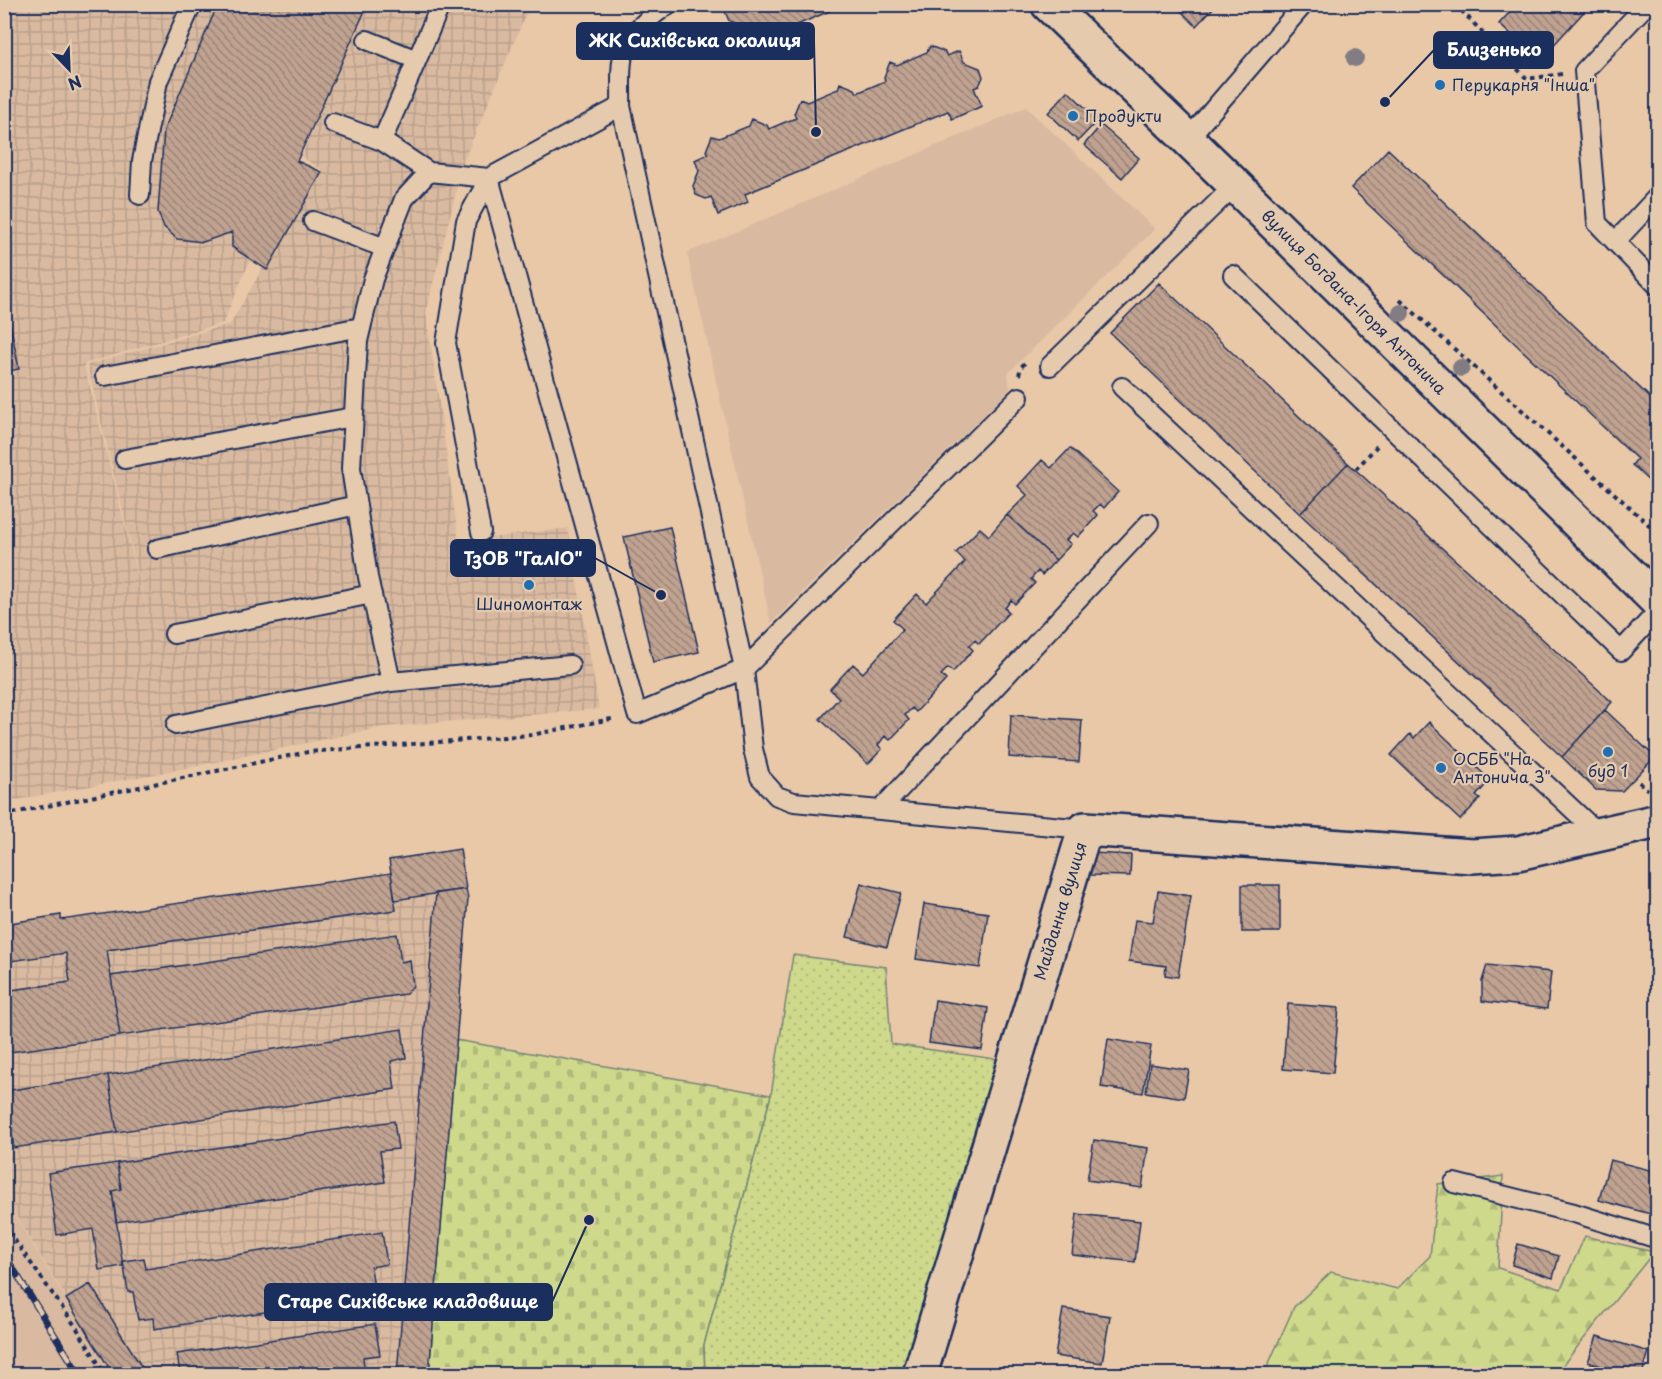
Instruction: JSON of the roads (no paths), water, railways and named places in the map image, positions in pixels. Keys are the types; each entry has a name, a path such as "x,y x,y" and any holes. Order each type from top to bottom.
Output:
{"street":[{"name":"вулиця Богдана-Ігоря Антонича","path":"1048,4 1658,602"},
{"name":"Майданна вулиця","path":"920,1374 1085,829 1472,856 1518,853 1658,821"}],"lane":[{"path":"140,195 142,161 158,81 192,4"},
{"path":"382,141 441,4"},
{"path":"669,4 632,35 628,42 622,64 621,106 744,669 753,749 760,777 777,796 794,802 1085,829"},
{"path":"1187,140 1304,4"},
{"path":"1647,4 1584,71 1597,223 1658,286"},
{"path":"367,40 417,60"},
{"path":"481,532 446,343 466,221 489,178 621,106"},
{"path":"333,123 382,141 429,172 489,178"},
{"path":"391,682 372,594 351,468 358,341 373,279 404,199 429,172"},
{"path":"489,178 637,714 744,669 1018,397"},
{"path":"1050,366 1235,185"},
{"path":"1615,242 1658,196"},
{"path":"313,221 385,248"},
{"path":"1233,275 1621,651 1658,611"},
{"path":"105,375 361,327"},
{"path":"1122,387 1600,835"},
{"path":"124,459 353,417"},
{"path":"157,549 357,505"},
{"path":"880,810 1149,524"},
{"path":"174,634 372,594"},
{"path":"176,724 391,682 570,665"},
{"path":"1454,1183 1574,1214 1658,1239"}],"railway":[{"path":"4,1254 79,1374"}],"place":[{"name":"Перукарня \"Інша\"","path":"1440,85"},
{"name":"Близенько","path":"1385,102"},
{"name":"Продукти","path":"1073,116"},
{"name":"ЖК Сихівська околиця","path":"816,132"},
{"name":"Шиномонтаж","path":"529,585"},
{"name":"ТзОВ \"ГалІО\"","path":"661,595"},
{"name":"буд 1","path":"1608,752"},
{"name":"ОСББ \"На Антонича 3\"","path":"1441,768"},
{"name":"Старе Сихівське кладовище","path":"589,1220"}]}
